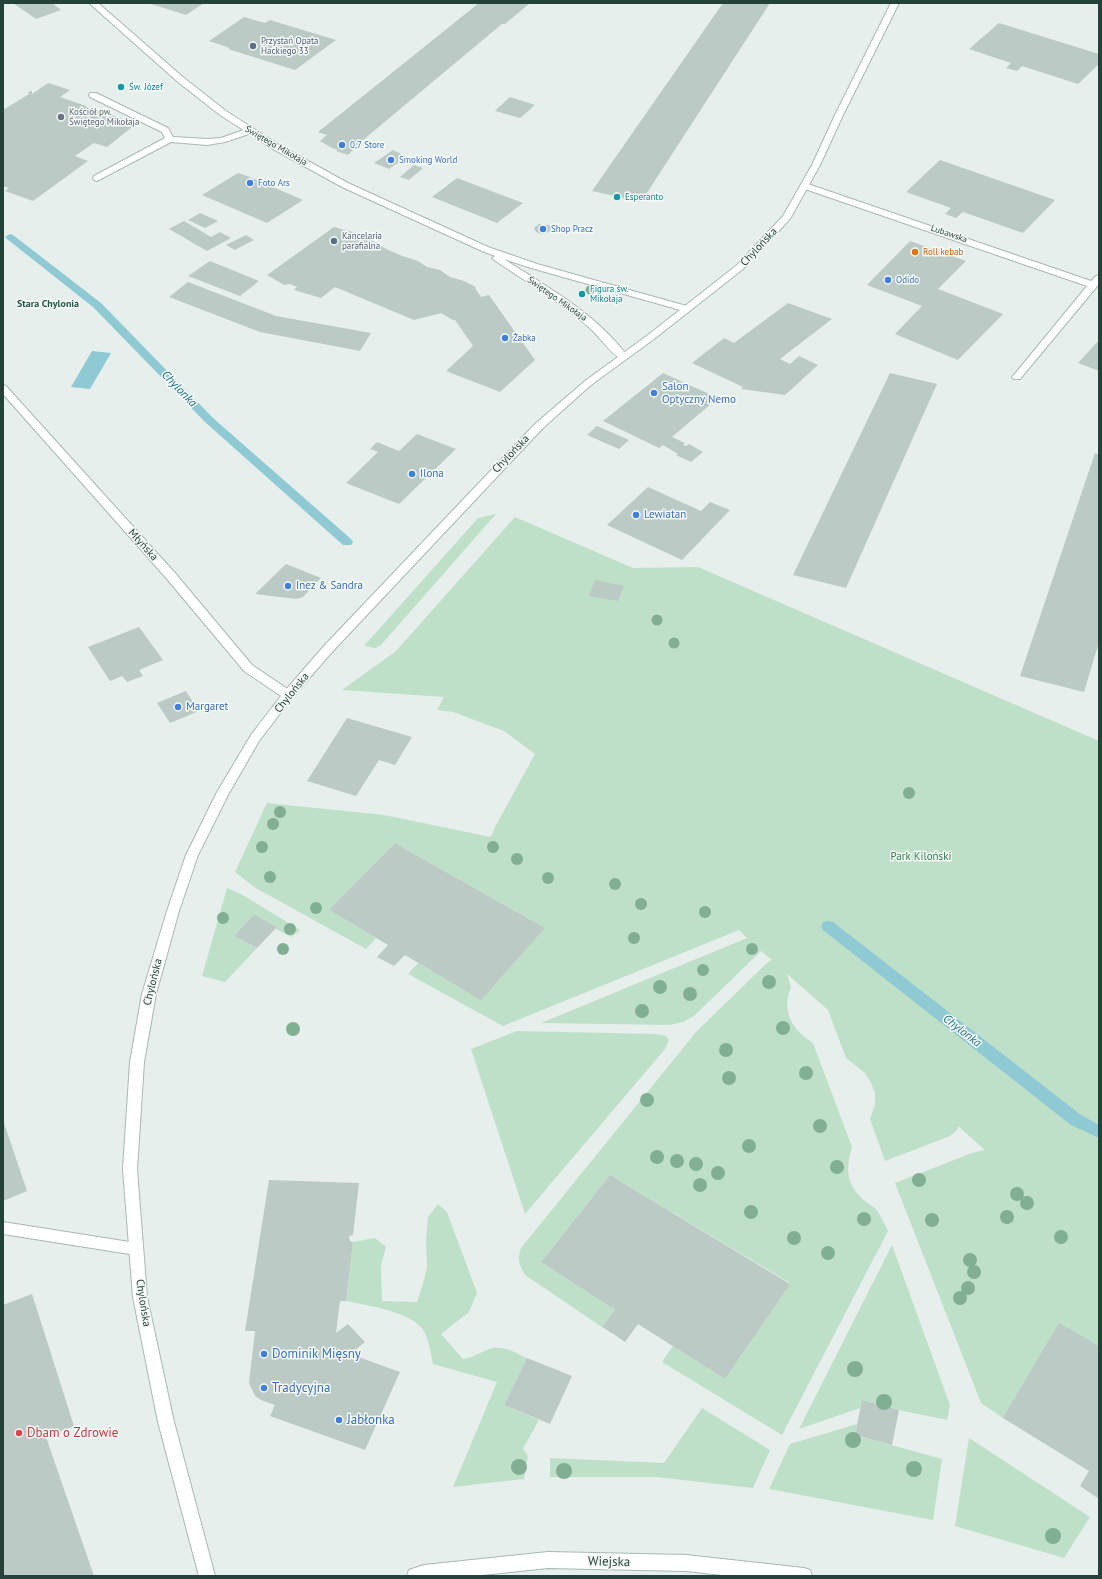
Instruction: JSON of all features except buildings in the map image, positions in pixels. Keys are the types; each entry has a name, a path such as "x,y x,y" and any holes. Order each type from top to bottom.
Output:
{"street":[{"name":"Świętego Mikołaja","path":"93,3 181,80 223,113 250,131 345,185 485,249 534,266 687,309"},
{"name":"Chylońska","path":"207,1576 166,1422 140,1297 130,1169 137,1062 149,994 173,911 192,855 222,794 255,738 328,649 539,426 588,383 687,309 740,267 787,217 805,186 895,3"},
{"path":"93,95 165,130 170,139"},
{"path":"97,178 170,139 207,142 222,140 250,131"},
{"name":"Lubawska","path":"805,186 1096,281 1017,377"},
{"name":"Świętego Mikołaja","path":"485,249 594,326 611,342 623,357"},
{"name":"Młyńska","path":"3,388 171,576 248,668 288,696"},
{"path":"3,1228 136,1249"},
{"name":"Wiejska","path":"415,1576 424,1573 548,1560 686,1563 804,1576"}],"green space":[{"path":"496,514 381,645 376,648 364,646 478,518"},
{"name":"Park Kiloński","path":"515,517 633,568 698,567 1099,741 1099,1346 1003,1418 981,1403 895,1183 972,1153 985,1150 958,1126 957,1130 950,1136 885,1161 870,1119 875,1105 875,1093 871,1083 865,1073 846,1058 828,1010 787,974 791,987 787,1004 790,1019 799,1032 813,1043 852,1147 848,1163 851,1183 859,1196 877,1211 888,1231 782,1435 662,1362 673,1346 725,1379 790,1283 610,1175 541,1262 615,1310 602,1327 525,1275 519,1259 521,1248 696,1032 768,962 772,960 761,951 694,1016 683,1022 669,1025 541,1023 747,938 739,930 503,1026 408,974 418,963 481,999 545,928 395,843 329,910 376,938 366,949 254,887 235,872 267,803 384,815 491,837 535,754 504,731 453,712 437,710 444,697 342,690 396,651"},
{"path":"227,888 241,894 300,930 291,937 254,914 234,936 257,948 225,982 202,976"},
{"path":"517,1031 656,1034 666,1036 669,1040 665,1049 525,1214 471,1049"},
{"path":"438,1204 447,1212 477,1293 469,1312 441,1334 463,1359 493,1348 511,1350 527,1358 504,1405 539,1420 523,1449 528,1456 524,1479 453,1487 497,1382 433,1364 429,1343 424,1331 418,1324 410,1319 388,1310 346,1301 353,1242 375,1238 386,1247 381,1265 382,1301 417,1302 427,1267 426,1240 428,1217"},
{"path":"892,1245 950,1405 947,1420 899,1410 862,1400 860,1408 799,1429"},
{"path":"702,1408 770,1450 753,1488 657,1477 550,1477 550,1458 664,1463"},
{"path":"857,1424 855,1435 942,1459 933,1520 769,1489 790,1444"},
{"path":"969,1438 1090,1517 1064,1558 955,1526"}],"water":[{"path":"92,351 111,353 90,389 71,387"}],"waterway":[{"name":"Chylonka","path":"10,237 97,305 209,420 347,542"},
{"name":"Chylonka","path":"828,926 1076,1120 1099,1132"}],"place":[{"name":"Przystań Opata Hackiego 33","path":"253,46"},
{"name":"Św. Józef","path":"121,87"},
{"name":"Kościół pw. Świętego Mikołaja","path":"61,117"},
{"name":"0,7 Store","path":"342,145"},
{"name":"Smoking World","path":"391,160"},
{"name":"Foto Ars","path":"250,183"},
{"name":"Esperanto","path":"617,197"},
{"name":"Shop Pracz","path":"543,229"},
{"name":"Kancelaria parafialna","path":"334,241"},
{"name":"Roll kebab","path":"915,252"},
{"name":"Odido","path":"888,280"},
{"name":"Figura św. Mikołaja","path":"582,294"},
{"name":"Żabka","path":"505,338"},
{"name":"Salon Optyczny Nemo","path":"654,393"},
{"name":"Ilona","path":"412,474"},
{"name":"Lewiatan","path":"636,515"},
{"name":"Inez & Sandra","path":"288,586"},
{"name":"Margaret","path":"178,707"},
{"name":"Dominik Mięsny","path":"264,1354"},
{"name":"Tradycyjna","path":"264,1388"},
{"name":"Jabłonka","path":"339,1420"},
{"name":"Dbam o Zdrowie","path":"19,1433"}],"district":[{"name":"Stara Chylonia","path":"48,304"}]}
